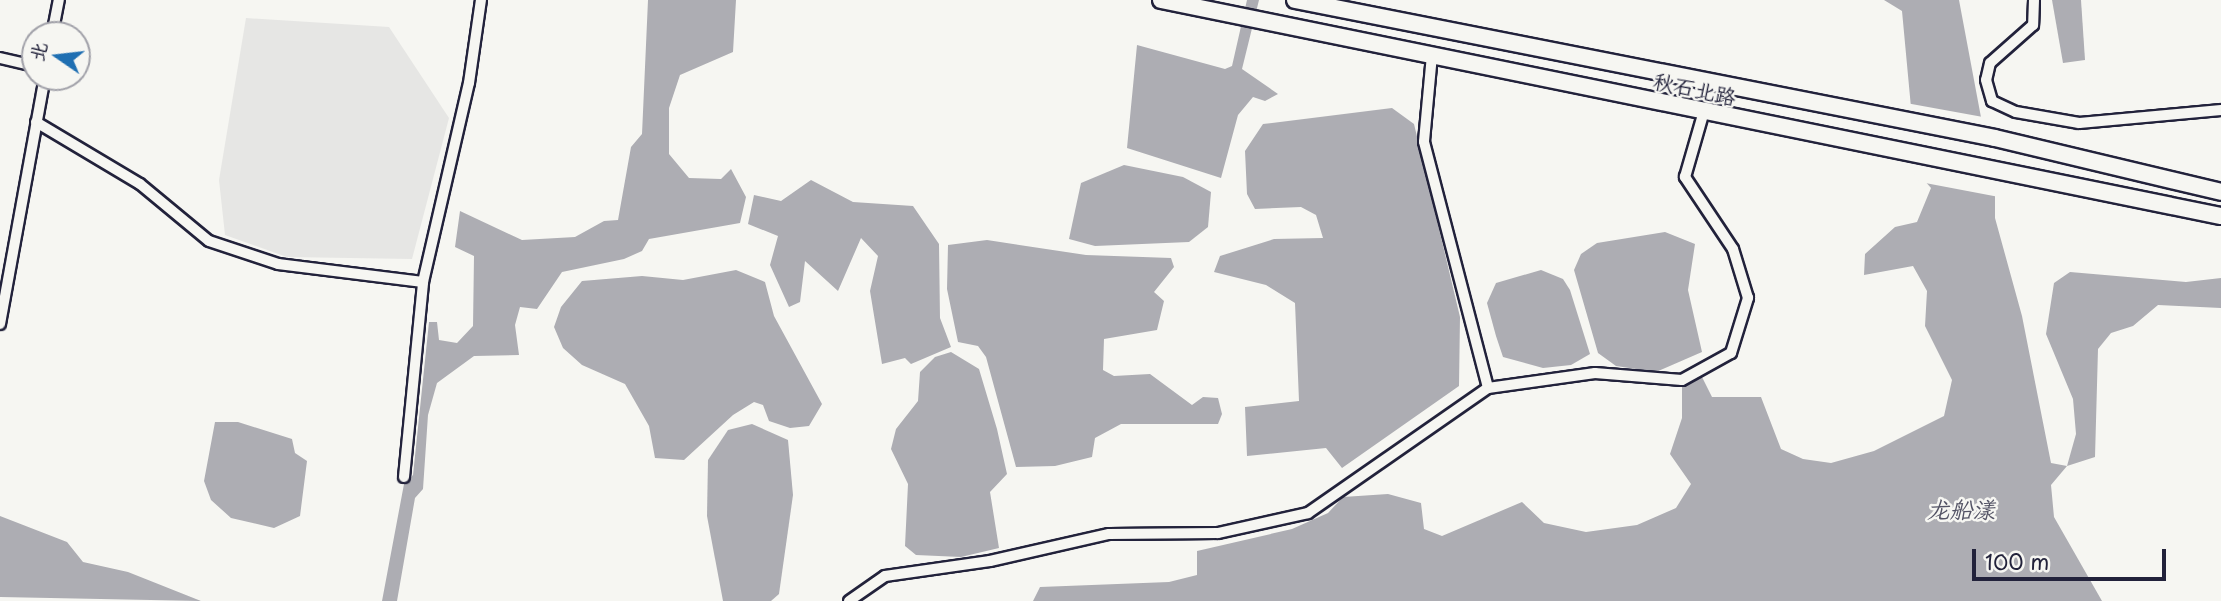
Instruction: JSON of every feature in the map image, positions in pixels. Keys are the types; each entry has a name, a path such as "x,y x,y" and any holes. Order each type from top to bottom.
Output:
{"main road":[{"name":"秋石北路","path":"1161,0 2221,216"},
{"name":"秋石北路","path":"1295,0 1995,138 2221,192"}],"street":[{"path":"55,21 59,0"},
{"path":"404,477 424,282 469,83 481,0"},
{"path":"2034,0 2033,25 1990,63 1986,80 1992,101 2016,112 2079,123 2221,110"},
{"path":"1432,55 1424,142 1488,388"},
{"path":"0,58 21,63"},
{"path":"0,324 43,91"},
{"path":"849,601 885,576 990,561 1109,534 1217,533 1308,513 1488,388 1595,373 1682,380 1731,353 1748,298 1733,249 1685,177 1704,111"},
{"path":"37,122 140,184 209,242 278,264 424,282"}],"shaded area":[{"path":"246,18 389,27 449,118 412,259 287,257 225,235 219,180"}],"water":[{"path":"648,0 736,0 733,52 680,75 669,108 669,154 689,178 721,179 731,169 746,197 740,223 649,239 642,251 624,259 562,272 537,309 520,307 515,325 519,355 474,356 437,383 428,415 423,489 415,498 397,601 382,601 404,484 413,475 429,322 437,322 439,340 457,343 473,326 474,256 455,247 460,211 522,240 575,237 604,221 618,220 631,147 642,134"},
{"path":"1247,0 1259,0 1242,69 1278,94 1265,101 1253,97 1238,115 1221,178 1127,148 1137,45 1225,69 1232,66"},
{"name":"龙船漾","path":"1884,0 1959,0 1995,192 1995,218 2022,316 2051,463 2067,466 2051,485 2054,517 2102,601 1033,601 1040,587 1169,582 1197,575 1197,551 1292,529 1328,513 1343,497 1388,494 1421,503 1424,529 1442,536 1522,502 1544,523 1586,532 1637,525 1676,508 1691,484 1670,454 1682,418 1682,380 1701,375 1712,397 1761,397 1781,449 1803,459 1831,463 1874,451 1944,416 1952,380 1925,326 1927,291 1913,266 1864,275 1865,254 1895,227 1917,222 1931,188 1917,172 1902,11"},
{"path":"2052,0 2081,0 2085,60 2063,63"},
{"path":"1392,108 1414,124 1460,317 1459,386 1342,468 1326,448 1247,456 1245,407 1299,401 1295,303 1266,285 1214,272 1220,256 1274,239 1323,238 1316,215 1301,207 1255,209 1247,194 1245,151 1263,124"},
{"path":"1124,165 1183,177 1211,192 1208,227 1189,242 1095,246 1069,239 1081,183"},
{"path":"811,180 853,202 913,206 939,244 940,318 951,347 911,364 905,358 882,364 870,291 878,256 861,238 838,291 805,261 800,302 789,307 770,265 778,236 748,224 754,195 781,201"},
{"path":"1665,232 1695,244 1688,290 1702,352 1656,372 1616,366 1598,353 1574,270 1581,254 1597,243"},
{"path":"987,240 1086,255 1171,258 1174,267 1154,292 1164,301 1157,330 1104,339 1103,370 1114,376 1150,374 1192,405 1203,397 1218,398 1222,414 1218,424 1121,424 1095,438 1092,457 1055,466 1016,467 986,357 978,346 958,342 947,289 948,245"},
{"path":"736,270 765,282 774,316 822,404 809,426 790,428 769,421 763,405 754,402 733,415 684,460 655,458 649,426 625,384 582,365 563,348 554,327 561,307 582,281 642,276 683,280"},
{"path":"1541,270 1563,279 1570,290 1590,354 1571,365 1543,368 1503,357 1496,336 1487,303 1496,283"},
{"path":"2070,272 2186,282 2221,278 2221,308 2158,305 2133,326 2111,333 2098,349 2095,457 2067,466 2076,434 2073,399 2046,334 2054,283"},
{"path":"951,352 979,369 997,429 1007,474 990,492 999,548 961,557 916,555 905,546 908,484 891,449 896,429 918,401 920,372 935,357"},
{"path":"215,422 238,422 292,439 295,453 307,461 300,516 274,528 231,518 211,500 204,481"},
{"path":"752,424 788,440 793,495 779,594 771,601 723,601 707,516 708,460 728,430"},
{"path":"0,516 67,542 83,562 128,572 201,601 0,597"}],"pier":[{"path":"1906,103 1983,117 1999,197 1920,182 1913,173"}]}
